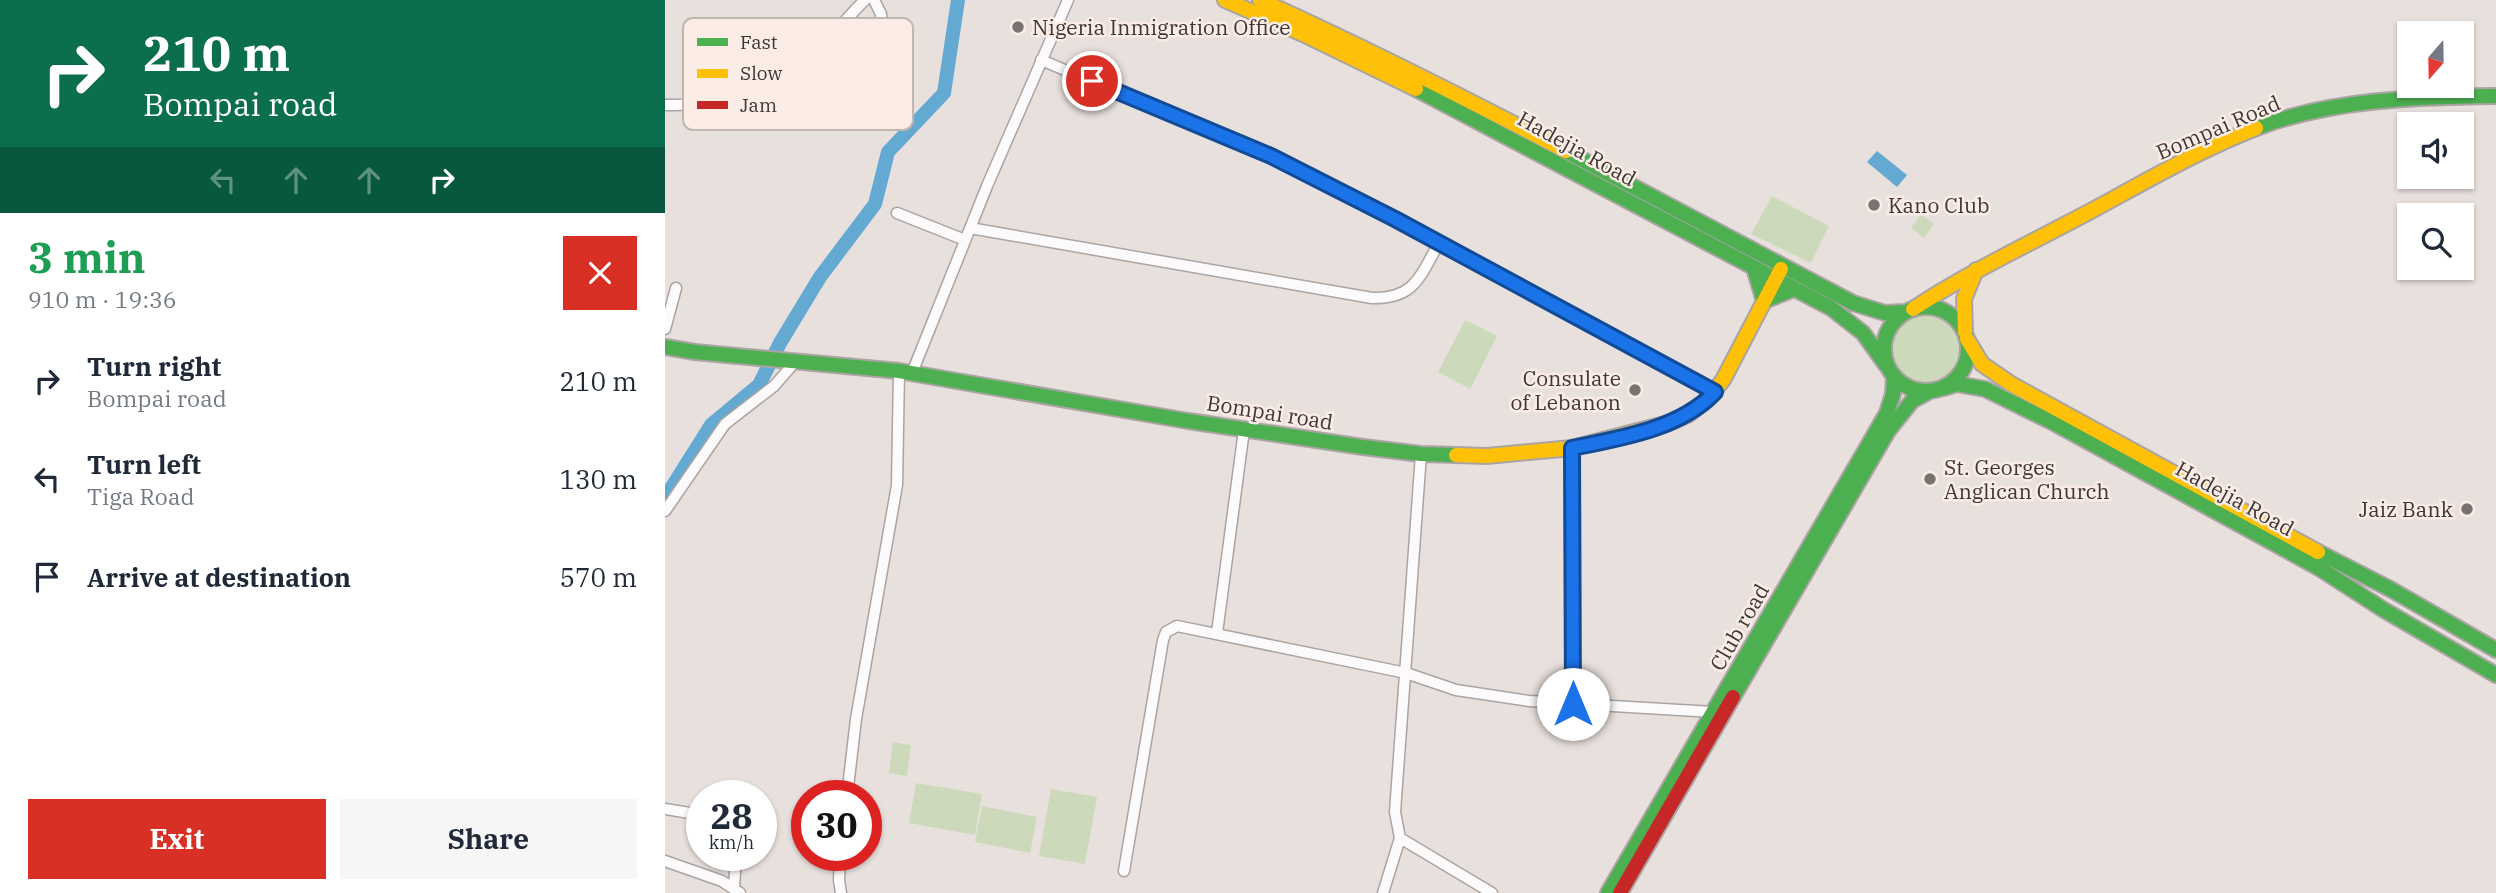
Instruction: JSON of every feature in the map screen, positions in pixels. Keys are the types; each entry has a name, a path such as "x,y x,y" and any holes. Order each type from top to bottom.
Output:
{"main road":[{"name":"Hadejia Road","path":"1225,0 1331,45 1438,98 1794,289 1851,322 1877,348 1890,371"},
{"name":"Hadejia Road","path":"1260,0 1443,86 1853,303 1885,313 1909,310"},
{"name":"Bompai Road","path":"1909,310 1977,269 2163,172 2254,130 2291,117 2371,100 2496,96"},
{"name":"Bompai road","path":"665,347 905,372 1244,430 1421,454 1487,456 1572,448 1669,423 1689,414 1715,392 1784,265"},
{"path":"1754,268 1764,301 1794,289"},
{"path":"1621,893 1830,520 1888,431 1912,401 1961,373 1969,351 1964,299 1977,269"},
{"path":"1937,389 1918,391 1905,386 1890,371 1883,353 1888,329 1895,319 1909,310 1928,307 1943,310 1956,319 1966,335"},
{"name":"Hadejia Road","path":"1966,335 1982,364 2011,384 2392,590 2496,650"},
{"name":"Club road","path":"1608,893 1713,712 1830,520 1887,413 1893,394 1890,371"},
{"name":"Hadejia Road","path":"1937,389 1957,384 1969,385 2004,397 2336,579 2496,675"},
{"path":"2340,564 2373,591 2496,666"},
{"path":"2336,579 2373,591 2496,656"}],"street":[{"path":"848,18 865,0"},
{"path":"874,0 881,18"},
{"path":"849,780 856,719 897,485 905,372 1068,0"},
{"path":"1041,60 1271,156 1715,392"},
{"path":"665,105 683,104"},
{"path":"897,213 965,240"},
{"path":"970,228 1372,298 1404,294 1422,272 1439,243"},
{"path":"665,329 676,288"},
{"path":"665,511 725,424 774,386 795,362"},
{"path":"1217,633 1244,430"},
{"path":"1572,448 1573,704"},
{"path":"1384,893 1400,838 1395,812 1421,454"},
{"path":"1124,871 1163,640 1166,632 1177,626 1406,673 1456,690 1529,701 1713,712"},
{"path":"665,809 686,812"},
{"path":"1400,838 1492,893"},
{"path":"665,861 722,881 737,891"},
{"path":"736,871 737,891"},
{"path":"839,871 841,893"}],"green space":[{"path":"1772,196 1829,226 1811,263 1751,234"},
{"path":"1921,214 1934,224 1924,238 1911,228"},
{"path":"1926,313 1951,323 1961,348 1951,373 1926,383 1901,373 1891,348 1901,323"},
{"path":"1465,320 1497,336 1470,389 1438,372"},
{"path":"893,742 911,745 907,776 889,773"},
{"path":"916,783 982,794 975,835 909,823"},
{"path":"1051,789 1097,797 1085,864 1039,856"},
{"path":"982,806 1037,817 1030,853 975,842"}],"water":[{"path":"1877,151 1907,175 1897,187 1867,162"}],"waterway":[{"path":"913,126 944,93 958,0"},
{"path":"665,498 711,425 759,385 780,343 820,277 875,204 888,152 909,130"}],"traffic: fast":[{"path":"1416,89 1831,308 1863,333 1886,365"},
{"path":"2256,128 2285,118 2344,105 2435,97 2496,96"},
{"path":"1566,151 1853,303 1885,313 1905,312"},
{"path":"1754,268 1764,301 1794,289"},
{"path":"1926,307 1942,310 1956,319 1965,333 1968,349 1965,365 1956,379 1942,388 1926,391 1910,388 1896,379 1887,365 1884,349 1887,333 1896,319 1910,310 1926,307"},
{"path":"665,347 899,371 1188,421 1363,447 1456,455"},
{"path":"1608,893 1887,413 1893,394 1894,377"},
{"path":"1944,388 1957,384 1985,389 2056,424 2319,568 2384,610 2496,675"},
{"path":"1733,697 1888,431 1912,401 1930,391"},
{"path":"2318,552 2392,590 2496,650"}],"traffic: slow":[{"path":"1225,0 1303,34 1416,89"},
{"path":"1260,0 1414,73 1566,151"},
{"path":"1913,309 1977,271 2170,168 2256,128"},
{"path":"1456,455 1487,456 1572,448 1669,423 1689,414 1707,400 1723,380 1781,269"},
{"path":"1965,332 1964,299 1976,270"},
{"path":"1967,339 1982,364 2011,384 2318,552"}],"traffic: jam":[{"path":"1620,893 1733,697"}],"place":[{"name":"Nigeria Inmigration Office","path":"1018,27"},
{"name":"Kano Club","path":"1874,205"},
{"name":"Consulate of Lebanon","path":"1635,390"},
{"name":"St. Georges Anglican Church","path":"1930,479"},
{"name":"Jaiz Bank","path":"2467,509"}],"route":[{"path":"1092,81 1271,156 1395,219 1715,392 1689,414 1669,423 1572,448 1573,704"}]}
